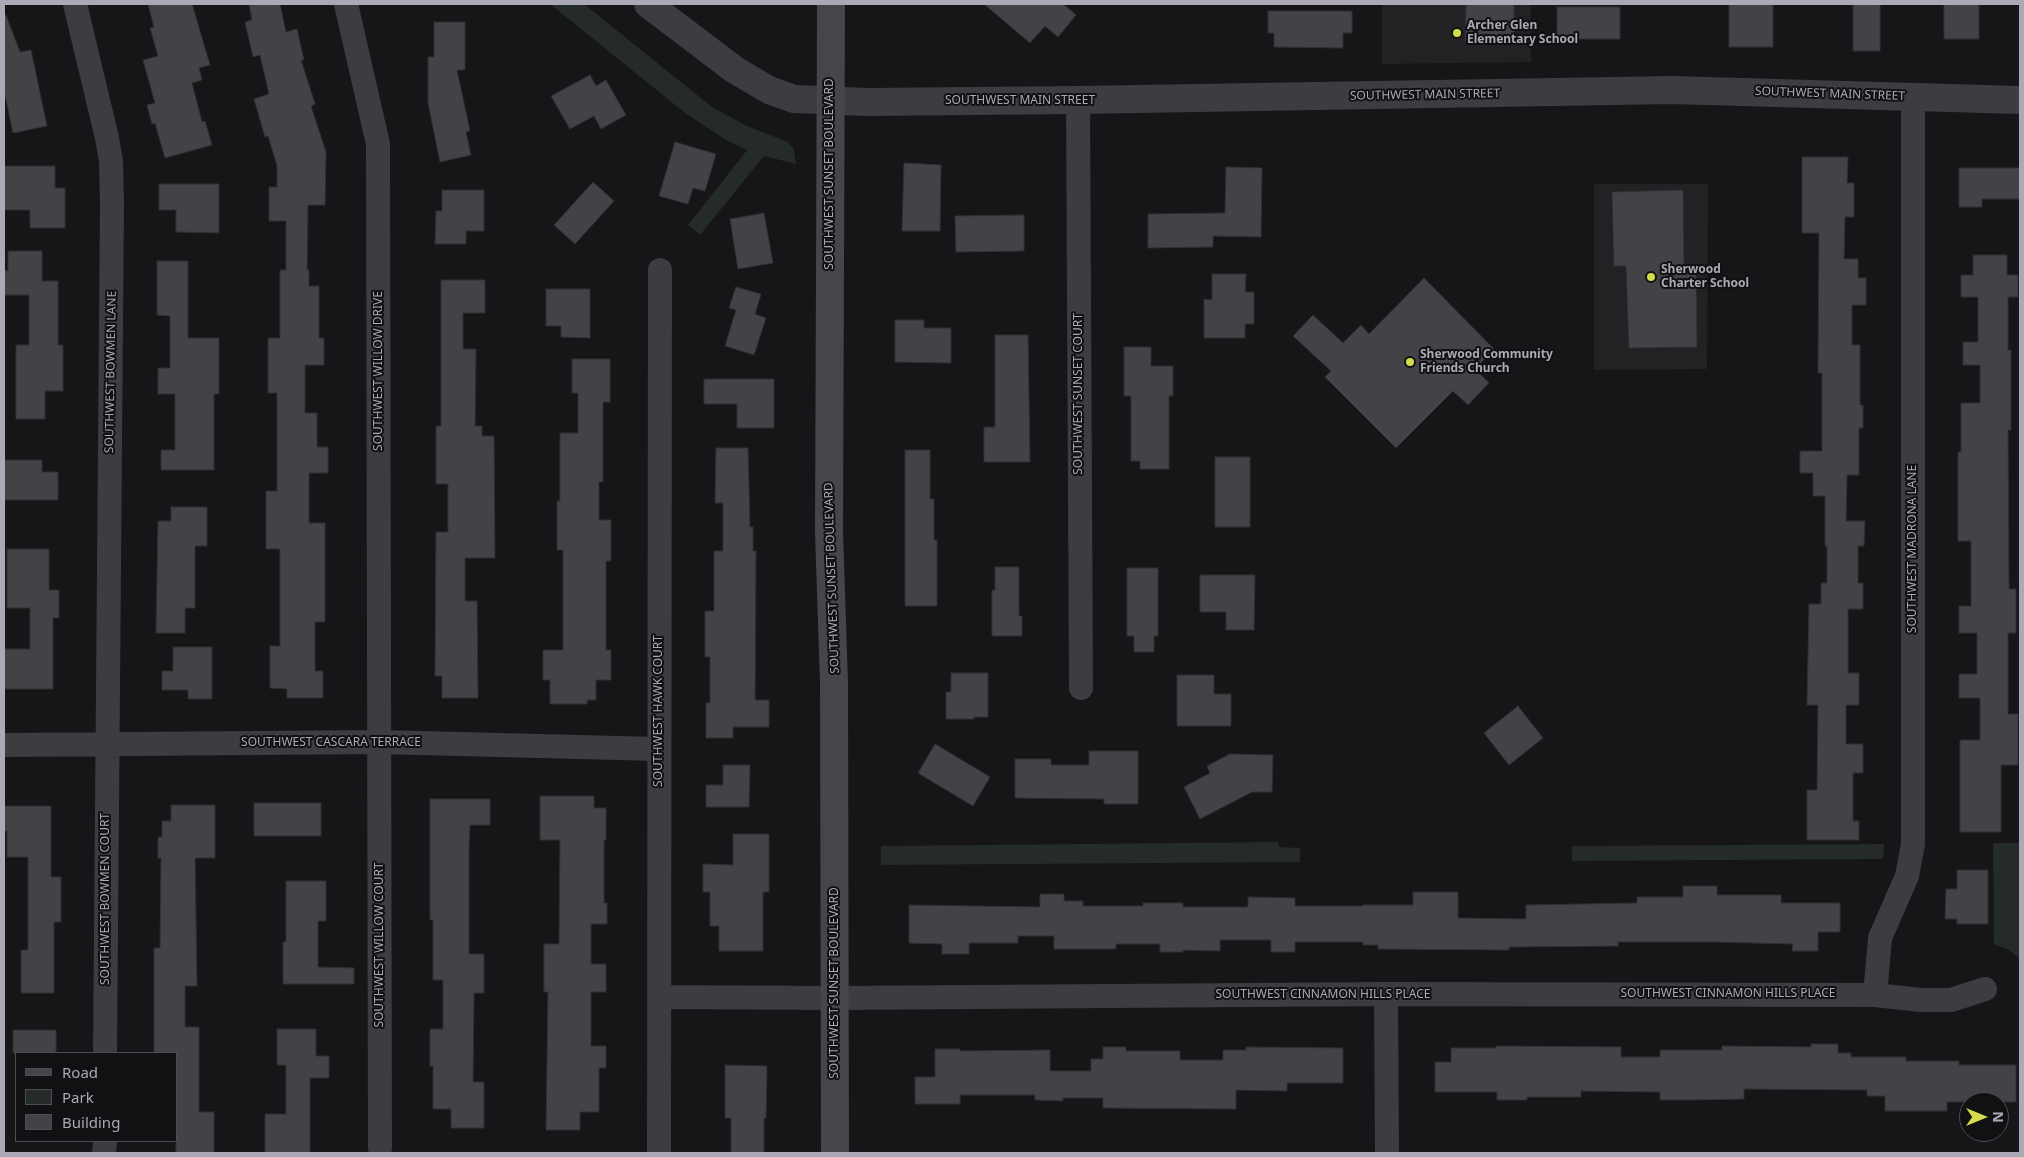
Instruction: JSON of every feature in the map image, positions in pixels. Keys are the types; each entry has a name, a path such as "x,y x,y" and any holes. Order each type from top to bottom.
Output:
{"main road":[{"name":"SOUTHWEST SUNSET BOULEVARD","path":"831,4 828,532 834,682 835,1153"}],"street":[{"name":"SOUTHWEST BOWMEN LANE","path":"75,4 107,138 112,176 107,744"},
{"name":"SOUTHWEST WILLOW DRIVE","path":"346,4 378,144 380,742"},
{"name":"SOUTHWEST MAIN STREET","path":"648,4 704,48 755,82 794,99 830,101 1078,100 1666,90 2020,100"},
{"name":"SOUTHWEST MADRONA LANE","path":"1874,994 1880,938 1907,876 1913,844 1913,96"},
{"name":"SOUTHWEST SUNSET COURT","path":"1078,100 1081,688"},
{"name":"SOUTHWEST HAWK COURT","path":"659,1153 660,270"},
{"name":"SOUTHWEST CASCARA TERRACE","path":"4,744 380,742 658,748"},
{"name":"SOUTHWEST WILLOW COURT","path":"380,742 380,1148"},
{"name":"SOUTHWEST BOWMEN COURT","path":"105,1052 107,744"},
{"name":"SOUTHWEST CINNAMON HILLS PLACE","path":"660,997 1874,994 1920,1000 1951,1000 1985,989"},
{"path":"1386,994 1387,1153"}],"shaded area":[{"name":"Archer Glen Elementary School","path":"1382,4 1531,4 1531,62 1382,64"},
{"name":"Sherwood Charter School","path":"1594,184 1708,184 1707,369 1594,370"}],"green space":[{"path":"550,4 584,4 712,107 747,126 788,142 794,150 796,164 764,156 700,235 688,225 747,150 726,140 685,113"},
{"path":"1278,842 1279,847 1300,848 1300,862 881,865 881,846"},
{"path":"1993,843 2020,843 2020,959 2009,950 1994,944"},
{"path":"1884,844 1883,859 1572,861 1572,846"}],"building":[{"path":"148,4 192,4 210,65 199,68 202,80 192,83 202,122 205,121 212,145 165,158 155,123 152,124 147,105 155,103 143,60 158,56 150,28 154,27"},
{"path":"249,4 280,4 286,32 297,29 304,60 301,60 315,104 311,106 326,152 325,205 308,205 307,270 309,270 309,286 319,286 319,338 324,338 324,365 305,365 305,413 317,413 317,447 328,447 328,473 309,473 309,523 325,523 325,622 315,622 315,671 323,671 323,698 287,698 287,689 270,688 270,646 280,646 280,549 266,549 266,491 277,491 277,393 268,393 268,338 280,338 280,270 286,270 286,221 269,221 269,187 277,187 277,165 268,136 265,137 254,99 269,94 260,55 253,57 245,22 252,20"},
{"path":"984,4 1063,4 1076,15 1058,37 1045,26 1030,43"},
{"path":"1466,4 1514,4 1514,41 1465,41"},
{"path":"1729,4 1773,4 1773,47 1729,47"},
{"path":"1853,4 1880,4 1880,51 1853,51"},
{"path":"1944,4 1979,4 1979,39 1944,39"},
{"path":"1557,7 1620,7 1620,39 1557,39"},
{"path":"1268,11 1352,11 1352,33 1343,33 1343,48 1274,47 1274,33 1268,33"},
{"path":"4,15 6,15 20,52 31,50 47,126 13,133 4,90"},
{"path":"434,22 465,22 465,70 457,70 470,131 466,132 471,155 440,162 428,103 428,57 434,57"},
{"path":"590,75 596,86 606,80 626,115 601,129 594,116 570,129 551,96"},
{"path":"675,142 716,154 705,191 693,188 688,204 659,196"},
{"path":"1802,157 1848,157 1847,183 1854,183 1854,217 1845,217 1844,259 1858,259 1858,278 1866,278 1866,305 1852,305 1852,345 1860,345 1860,405 1863,405 1863,428 1859,428 1859,475 1847,475 1846,521 1865,521 1864,546 1858,546 1858,583 1863,583 1863,609 1848,609 1848,673 1859,673 1859,705 1846,705 1846,744 1863,744 1863,773 1853,773 1853,821 1859,821 1859,840 1807,840 1807,790 1817,790 1818,705 1807,705 1809,604 1821,604 1821,583 1827,583 1827,546 1825,546 1825,496 1813,496 1813,473 1800,473 1800,451 1822,451 1822,373 1818,373 1819,233 1802,233"},
{"path":"904,163 941,165 940,231 902,231"},
{"path":"4,166 55,166 55,188 65,188 65,228 30,228 30,210 4,210"},
{"path":"1226,167 1262,168 1261,237 1213,236 1213,247 1148,248 1148,214 1225,213"},
{"path":"1959,168 2020,168 2020,199 1982,199 1982,207 1959,207"},
{"path":"593,182 614,201 575,244 554,225"},
{"path":"159,184 219,184 219,233 176,232 176,210 159,210"},
{"path":"442,190 484,190 484,231 466,231 466,244 435,244 436,211 442,211"},
{"path":"1683,190 1684,274 1696,274 1697,347 1629,348 1626,266 1614,266 1612,192"},
{"path":"764,213 773,263 738,269 730,219"},
{"path":"1024,215 1024,251 956,252 955,216"},
{"path":"8,251 42,251 42,281 58,281 58,345 63,345 63,391 45,391 45,419 16,419 16,345 29,345 29,295 4,295 4,270 8,271"},
{"path":"1973,255 2007,255 2007,275 2018,275 2018,297 2008,297 2008,350 2011,350 2011,430 2008,430 2009,589 2016,589 2016,633 2008,633 2008,714 2018,714 2018,765 2001,765 2001,832 1960,832 1960,740 1980,740 1980,698 1959,698 1959,674 1977,674 1977,633 1959,633 1959,606 1971,606 1971,541 1958,541 1958,452 1961,452 1961,403 1980,403 1980,365 1963,365 1963,342 1978,342 1978,297 1961,297 1961,275 1973,275"},
{"path":"157,261 188,261 188,338 219,338 219,394 214,394 214,470 161,470 161,450 175,450 175,394 158,394 158,368 170,368 170,316 157,315"},
{"path":"1212,274 1246,274 1245,292 1254,292 1254,324 1245,324 1245,338 1204,338 1204,299 1212,300"},
{"name":"Sherwood Community Friends Church","path":"1424,278 1494,349 1475,369 1489,383 1468,405 1453,391 1396,448 1325,377 1331,371 1293,336 1313,315 1343,343 1361,325 1369,334"},
{"path":"441,280 485,280 485,313 463,313 463,349 476,349 475,426 482,426 482,436 494,436 495,558 465,558 465,601 477,601 478,698 442,698 442,676 435,676 436,532 448,532 448,484 436,484 436,426 441,426"},
{"path":"736,287 761,294 755,314 766,318 754,355 725,346 736,310 729,308"},
{"path":"546,289 590,289 590,338 561,337 561,326 546,326"},
{"path":"895,320 924,320 924,328 951,328 951,363 895,362"},
{"path":"995,335 1028,335 1030,462 984,462 984,427 995,427"},
{"path":"1124,347 1151,347 1151,366 1173,366 1173,396 1169,396 1169,469 1140,469 1140,461 1131,461 1131,396 1124,396"},
{"path":"572,359 610,359 610,402 603,402 603,482 599,482 599,520 611,520 611,561 606,561 606,650 611,650 611,680 596,680 596,700 587,700 587,704 550,704 550,680 543,680 543,650 563,650 563,550 557,550 557,501 560,501 560,433 578,433 578,393 572,393"},
{"path":"704,379 774,379 774,428 737,428 737,404 704,404"},
{"path":"716,448 748,448 750,527 753,527 753,551 756,551 755,700 769,700 769,727 733,727 733,738 706,738 706,703 710,703 710,657 705,657 705,611 714,611 714,551 723,551 723,503 715,503"},
{"path":"905,450 930,450 930,499 934,499 934,540 937,540 937,606 905,606"},
{"path":"1215,457 1250,457 1250,527 1215,527"},
{"path":"4,460 42,460 42,472 58,472 58,500 4,500"},
{"path":"171,507 207,507 207,546 195,546 195,608 185,608 185,633 156,633 158,521 171,521"},
{"path":"7,549 49,549 49,590 59,590 59,618 53,618 53,689 4,689 4,649 30,649 30,608 7,608"},
{"path":"995,567 1019,567 1019,616 1022,616 1022,636 992,636 992,590 995,590"},
{"path":"1127,568 1158,568 1158,636 1154,636 1154,652 1134,652 1134,636 1127,636"},
{"path":"1200,575 1255,575 1254,630 1226,630 1226,612 1200,612"},
{"path":"173,647 212,647 212,699 188,699 188,690 162,690 162,671 173,671"},
{"path":"951,673 988,673 988,717 946,719 946,692 951,692"},
{"path":"1177,675 1214,675 1214,694 1231,694 1231,726 1177,726"},
{"path":"1518,706 1543,738 1509,765 1484,733"},
{"path":"935,744 990,777 973,806 918,773"},
{"path":"1089,751 1138,751 1138,804 1104,804 1104,799 1015,798 1015,759 1051,759 1051,765 1089,765"},
{"path":"1230,754 1273,755 1272,792 1252,792 1200,819 1184,787 1210,773 1207,766"},
{"path":"723,765 750,765 749,807 706,807 706,785 723,785"},
{"path":"540,796 594,796 594,808 606,808 604,903 607,903 607,924 591,924 591,964 606,964 606,992 591,992 591,1046 606,1046 606,1068 599,1068 599,1112 580,1112 580,1130 546,1130 548,992 544,992 544,944 559,944 560,840 540,840"},
{"path":"430,799 490,799 490,825 470,825 469,847 469,954 484,954 484,993 474,993 473,1082 484,1082 484,1128 451,1128 451,1109 433,1109 433,1066 430,1066 430,1029 443,1029 443,980 433,980 433,920 430,920"},
{"path":"254,803 321,803 321,836 254,836"},
{"path":"171,805 215,805 215,858 195,858 197,986 185,986 185,1027 199,1027 199,1112 214,1112 214,1153 176,1153 176,1142 178,1142 178,1052 154,1052 154,948 160,948 161,858 158,858 158,837 162,837 162,821 171,821"},
{"path":"4,806 51,806 51,877 61,877 61,922 54,922 54,993 21,993 21,950 28,950 28,857 7,857 7,831 4,831"},
{"path":"733,834 769,834 769,892 763,892 763,951 719,951 719,926 710,926 710,892 703,892 703,864 733,865"},
{"path":"1957,870 1988,870 1988,924 1957,924 1957,919 1945,919 1946,889 1957,889"},
{"path":"286,881 326,881 326,921 318,921 318,967 354,968 354,984 283,984 283,942 286,942"},
{"path":"1683,886 1717,886 1717,895 1781,895 1781,903 1840,903 1840,932 1818,932 1818,951 1792,951 1793,944 1716,942 1618,942 1618,946 1509,947 1509,950 1378,949 1378,945 1363,945 1363,942 1295,942 1295,952 1271,952 1271,940 1220,940 1220,951 1183,950 1183,952 1160,952 1160,944 1116,944 1116,949 1054,949 1054,936 1018,936 1018,943 969,943 969,954 942,954 942,944 909,943 909,905 1040,907 1040,894 1064,894 1064,901 1083,901 1083,906 1143,906 1143,903 1183,903 1183,907 1248,907 1248,897 1295,898 1295,906 1413,905 1413,892 1458,892 1458,918 1526,919 1526,905 1637,903 1637,897 1683,897"},
{"path":"277,1029 316,1029 316,1056 329,1056 329,1078 310,1078 310,1153 265,1153 265,1114 286,1114 286,1065 277,1065"},
{"path":"13,1030 56,1030 56,1052 13,1053"},
{"path":"1811,1044 1838,1044 1838,1053 1851,1053 1851,1057 1906,1057 1906,1061 1959,1061 1959,1065 2016,1065 2016,1102 2009,1102 2009,1092 1959,1092 1959,1102 1947,1102 1947,1111 1885,1111 1885,1096 1867,1096 1867,1090 1744,1089 1744,1099 1691,1100 1660,1100 1660,1092 1581,1091 1581,1097 1527,1097 1527,1100 1497,1100 1497,1092 1435,1092 1435,1062 1451,1062 1451,1048 1496,1048 1496,1046 1621,1047 1621,1057 1660,1057 1660,1050 1722,1050 1722,1046 1811,1047"},
{"path":"1103,1047 1126,1047 1126,1051 1180,1051 1180,1060 1223,1060 1223,1050 1246,1050 1246,1047 1343,1048 1343,1083 1287,1083 1287,1091 1236,1090 1236,1109 1103,1108 1103,1098 1063,1098 1063,1101 1035,1100 1035,1095 960,1095 960,1104 915,1104 915,1077 935,1077 935,1049 960,1049 960,1051 1050,1050 1050,1071 1091,1071 1091,1059 1103,1059"},
{"path":"725,1065 767,1066 764,1153 731,1153 731,1118 725,1118"}],"place":[{"name":"Archer Glen Elementary School","path":"1457,33"},
{"name":"Sherwood Charter School","path":"1651,277"},
{"name":"Sherwood Community Friends Church","path":"1410,362"}]}
